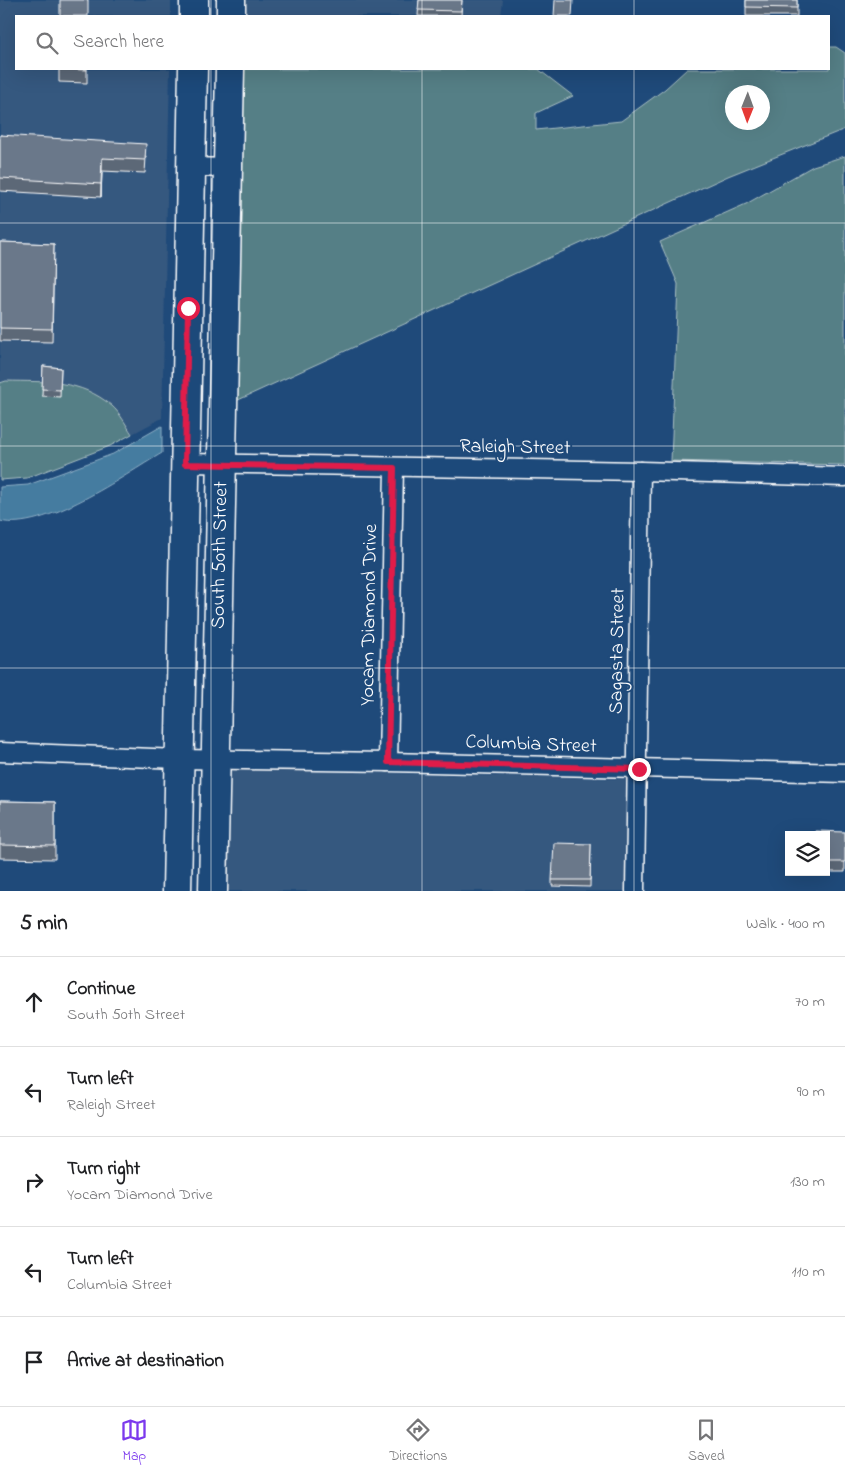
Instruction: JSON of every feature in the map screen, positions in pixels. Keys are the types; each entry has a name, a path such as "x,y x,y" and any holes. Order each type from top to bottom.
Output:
{"main road":[{"path":"194,0 194,15"},
{"path":"231,0 231,15"},
{"name":"South 50th Street","path":"177,891 193,70"},
{"name":"South 50th Street","path":"213,891 230,70"}],"street":[{"path":"191,166 228,168"},
{"name":"Raleigh Street","path":"185,464 641,471 845,477"},
{"name":"Yocam Diamond Drive","path":"388,762 394,468"},
{"name":"Sagasta Street","path":"635,891 639,769 641,471"},
{"name":"Columbia Street","path":"0,752 216,760 388,762 845,774"}],"shaded area":[{"path":"0,0 171,0 171,15 15,15 15,70 170,70 162,418 132,434 113,407 54,382 0,383"},
{"path":"246,0 503,0 501,15 245,15"},
{"path":"162,426 162,453 105,488 83,500 38,518 18,522 0,521 0,487 28,485 113,454"},
{"path":"229,769 630,779 627,891 226,891"}],"green space":[{"path":"830,47 836,47 845,53 845,129 728,176 236,401 244,70 539,70 573,96 536,113 536,130 621,121 665,89 686,70 830,70"},
{"path":"845,156 845,465 671,461 678,284 660,242 746,204 813,166"},
{"path":"6,381 49,382 75,386 88,391 112,406 132,434 110,446 27,478 0,480 0,383"}],"building":[{"path":"60,0 88,0 88,15 60,15"},
{"path":"419,0 462,0 461,11 418,10"},
{"path":"555,0 573,0 572,15 554,15"},
{"path":"746,0 797,0 797,8 746,7"},
{"path":"0,135 146,144 145,160 102,158 101,184 0,178"},
{"path":"0,242 54,244 52,329 0,328"},
{"path":"43,366 61,368 60,390 42,389"},
{"path":"0,801 55,802 55,846 0,845"},
{"path":"830,831 845,832 845,862 830,862"},
{"path":"554,843 591,844 590,880 552,880"}],"route":[{"path":"188,308 185,464 394,468 388,762 639,769"}]}
